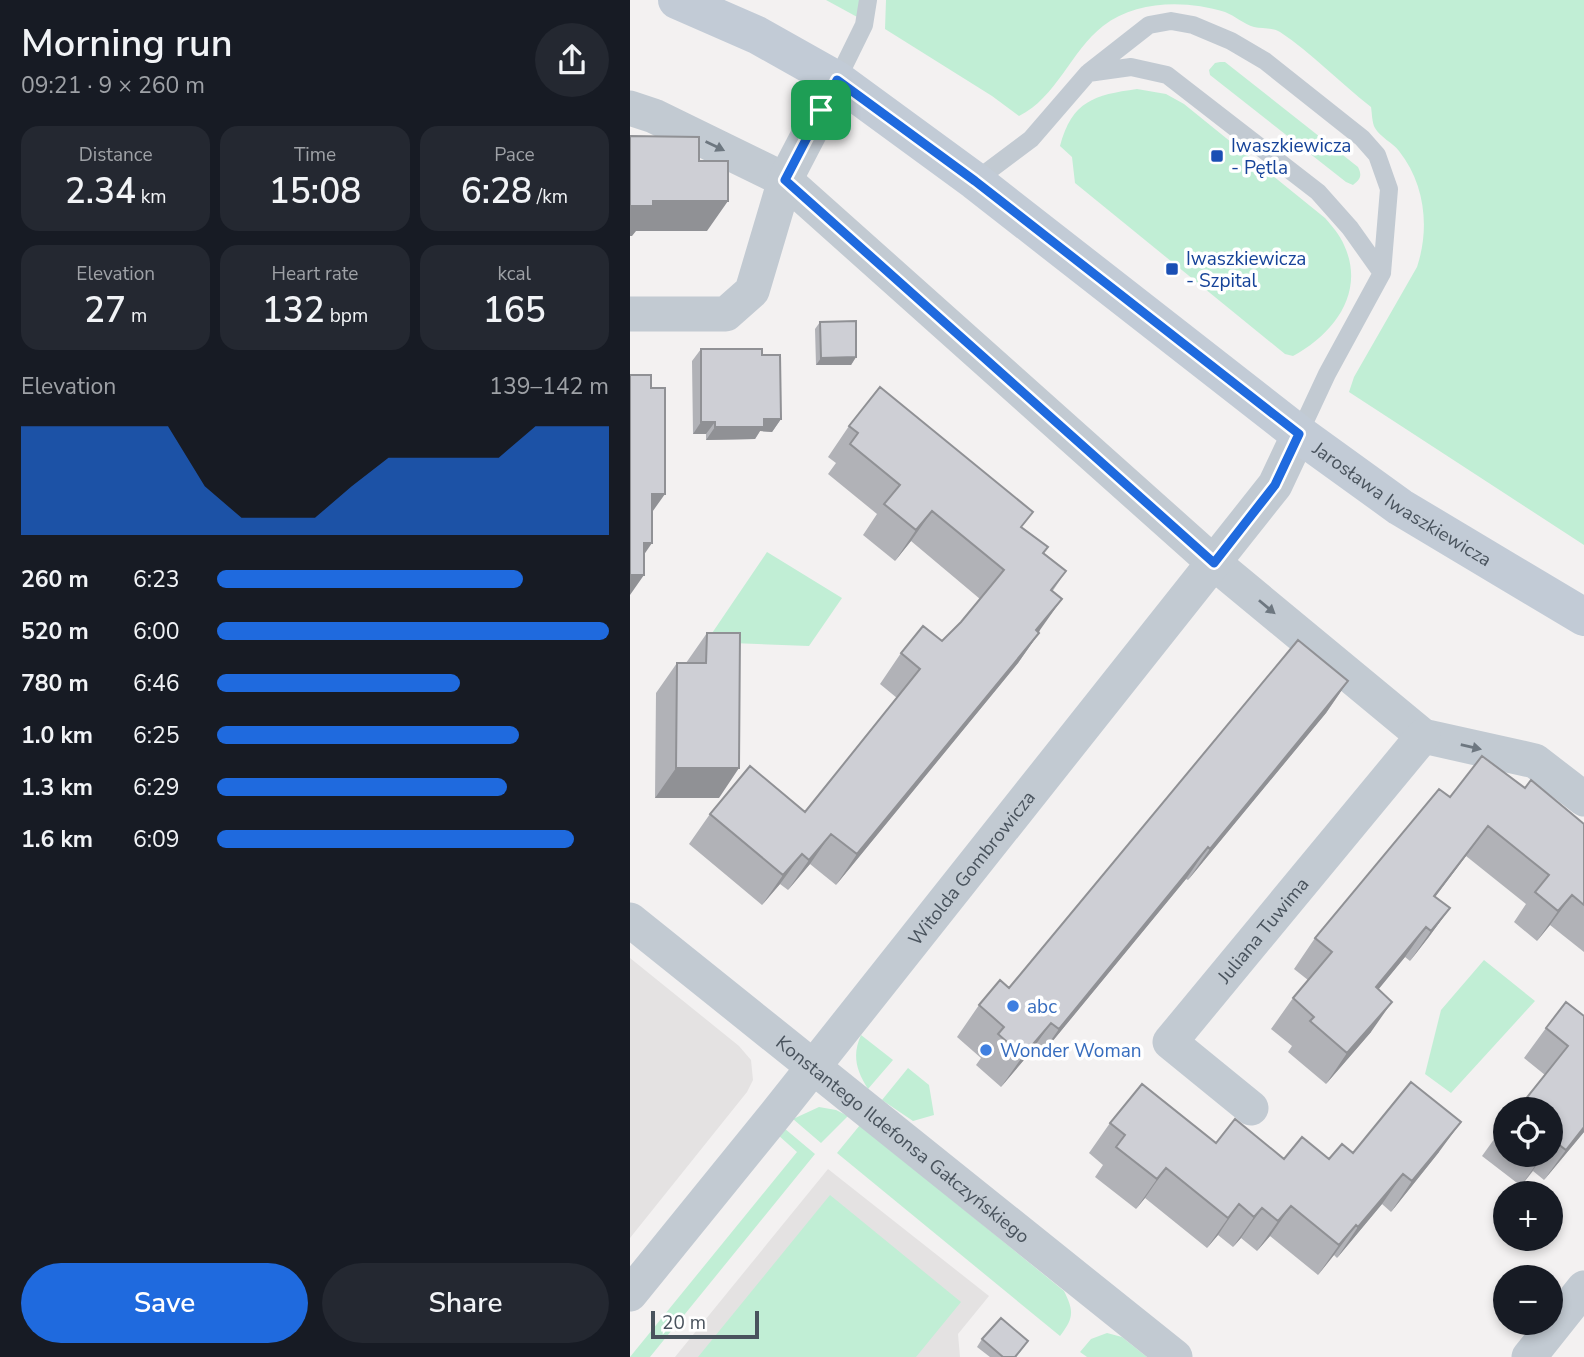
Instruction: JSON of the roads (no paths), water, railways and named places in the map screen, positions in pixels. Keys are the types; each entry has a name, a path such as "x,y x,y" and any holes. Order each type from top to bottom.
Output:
{"street":[{"name":"Jarosława Iwaszkiewicza","path":"677,0 757,35 837,80 975,181 1299,434 1400,507 1584,617"},
{"path":"630,314 726,314 752,291 785,180 837,80"},
{"path":"630,108 654,116 785,180 1214,563 1423,736 1535,761 1584,799"},
{"name":"Witolda Gombrowicza","path":"630,1294 1275,485 1299,434"},
{"name":"Juliana Tuwima","path":"1251,1108 1170,1042 1423,736"},
{"name":"Konstantego Ildefonsa Gałczyńskiego","path":"630,920 1175,1357"},
{"path":"1529,1357 1584,1288"}],"lane":[{"path":"837,80 864,26 867,0"},
{"path":"975,181 1031,139 1088,73 1149,25 1171,21 1193,25 1231,41 1265,61 1362,138 1377,155 1388,189 1382,273 1327,374 1299,434"},
{"path":"1088,73 1131,67 1167,75 1318,192 1350,228 1382,273"}],"place":[{"name":"Iwaszkiewicza - Pętla","path":"1217,156"},
{"name":"Iwaszkiewicza - Szpital","path":"1172,269"},
{"name":"abc","path":"1013,1006"},
{"name":"Wonder Woman","path":"986,1050"}]}
